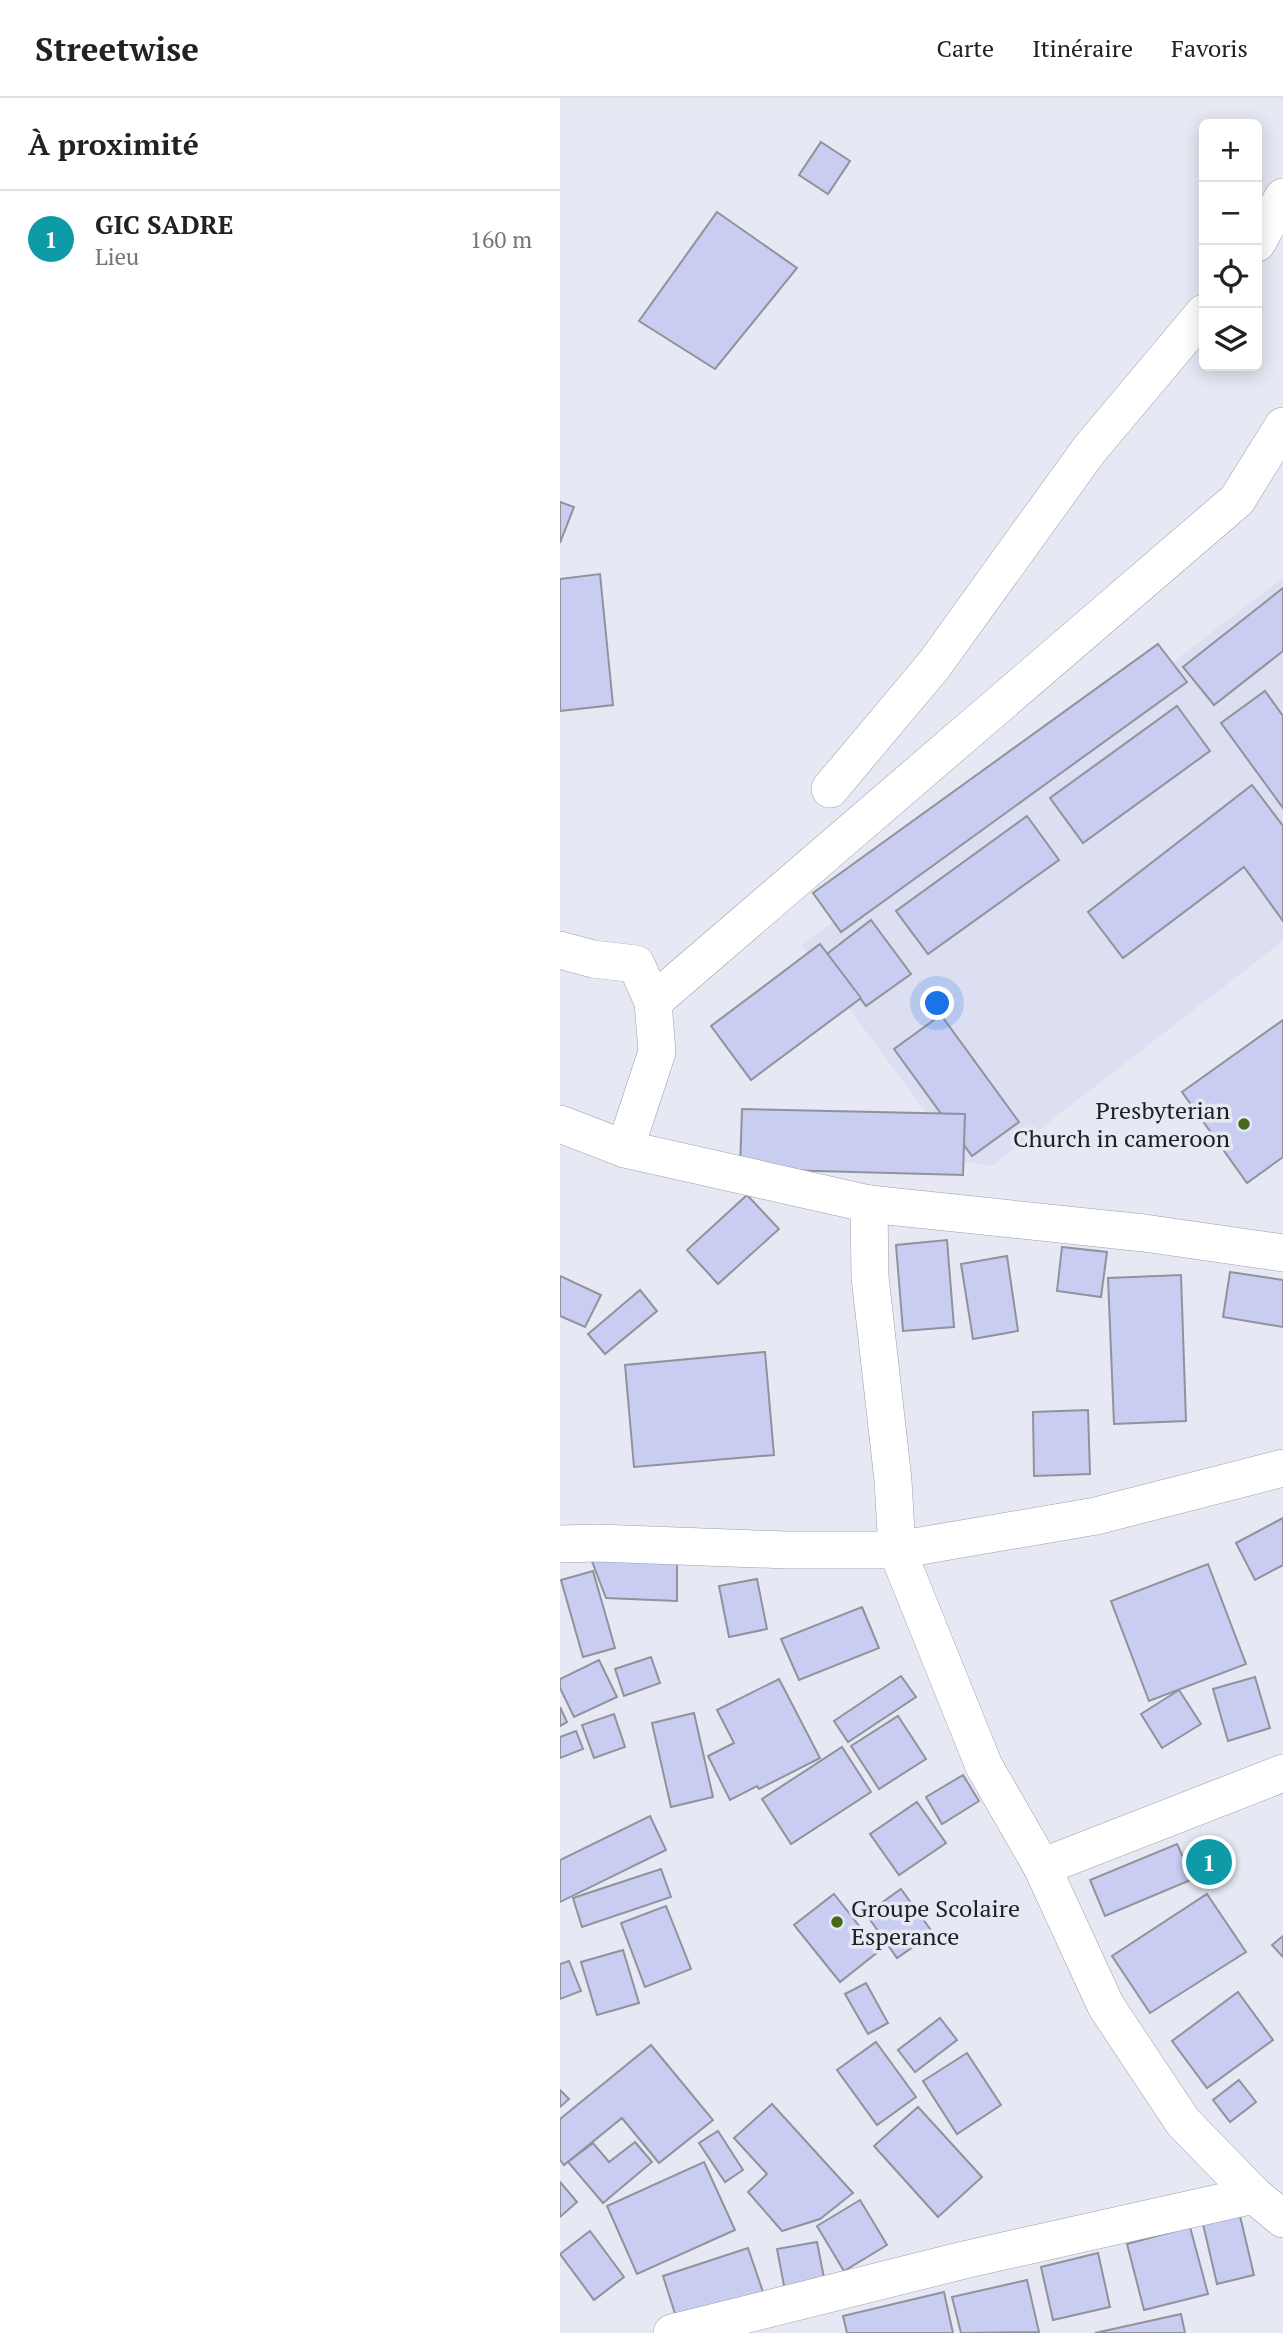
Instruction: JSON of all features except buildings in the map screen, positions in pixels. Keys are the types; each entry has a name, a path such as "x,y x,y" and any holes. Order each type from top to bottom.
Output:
{"street":[{"path":"1262,234 1283,197"},
{"path":"830,789 934,664 1089,450 1199,319"},
{"path":"653,1002 1237,500 1283,426"},
{"path":"560,950 593,959 636,964 653,1002 657,1052 625,1149"},
{"path":"560,1124 625,1149 869,1204 1144,1233 1283,1252"},
{"path":"869,1204 870,1277 891,1466 897,1550 984,1766 1042,1867 1106,2006 1183,2122 1254,2195 1283,2219"},
{"path":"560,1544 897,1550 1096,1516 1283,1468"},
{"path":"1042,1867 1283,1773"},
{"path":"672,2333 968,2259 1254,2195"}],"shaded area":[{"path":"1283,578 1283,941 992,1166 962,1161 802,945"}],"place":[{"name":"Presbyterian Church in cameroon","path":"1244,1124"},
{"name":"GIC SADRE","path":"1209,1862"},
{"name":"Groupe Scolaire Esperance","path":"837,1922"}]}
